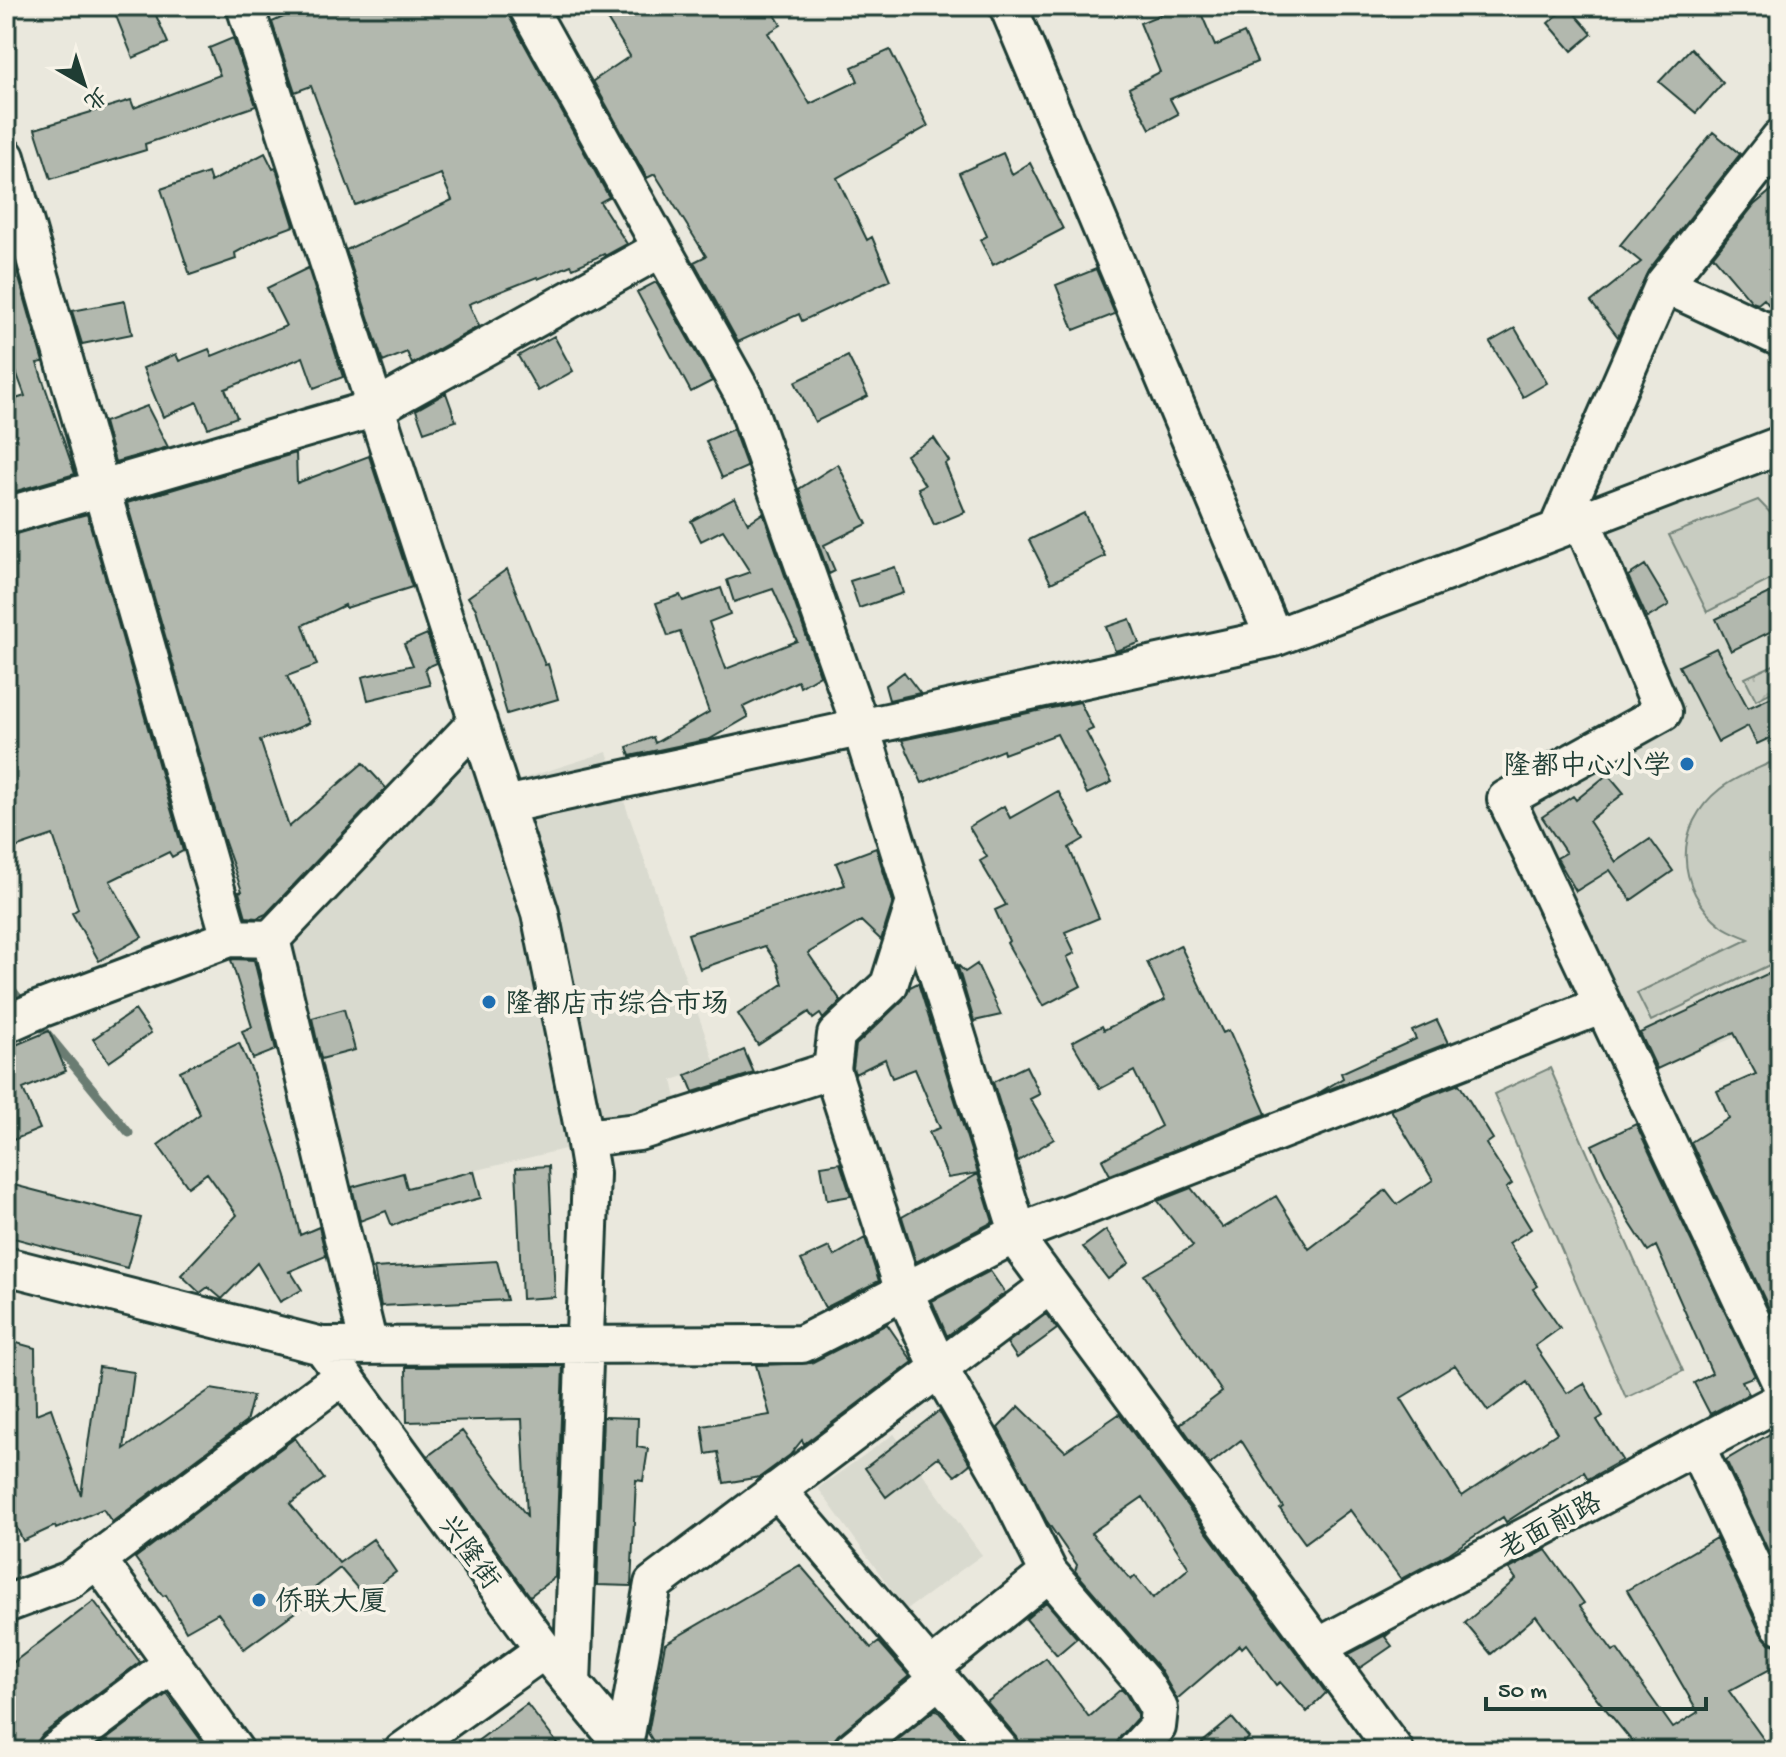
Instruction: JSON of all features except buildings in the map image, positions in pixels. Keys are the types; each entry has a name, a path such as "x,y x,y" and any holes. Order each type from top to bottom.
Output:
{"street":[{"path":"245,6 540,913 585,1138 591,1174 572,1684"},
{"path":"527,6 744,396 861,728 1023,1248 1395,1751"},
{"path":"1008,6 1274,638"},
{"path":"1780,138 1664,284 1569,526 1663,712 1506,799 1780,1381"},
{"path":"6,157 230,938"},
{"path":"6,516 376,408 662,248"},
{"path":"1664,284 1780,338"},
{"path":"505,805 1274,638 1569,526 1776,455"},
{"path":"22,1017 230,938 271,939 478,721"},
{"path":"915,902 889,985 836,1035 832,1070 904,1291 939,1368 1001,1476 1049,1573 1143,1682 1159,1709 1157,1727 1135,1751"},
{"path":"271,939 369,1346"},
{"path":"6,1266 322,1346 802,1344 1018,1233 1603,1005"},
{"path":"585,1138 638,1132 832,1070"},
{"path":"626,1748 653,1584 1050,1285"},
{"name":"兴隆街","path":"322,1346 544,1650 626,1748"},
{"path":"6,1604 70,1580 343,1376"},
{"name":"老面前路","path":"1318,1647 1780,1401"},
{"path":"1696,1446 1780,1625"},
{"path":"777,1490 1001,1751"},
{"path":"98,1560 172,1664 222,1747"},
{"path":"851,1751 1049,1573"},
{"path":"403,1751 544,1650"},
{"path":"56,1751 172,1664"}],"shaded area":[{"name":"隆都中心小学","path":"1780,449 1780,1019 1644,1074 1519,804 1668,723 1581,531"},
{"name":"隆都店市综合市场","path":"471,731 490,789 607,752 716,1066 672,1080 681,1121 324,1207 271,939"},
{"path":"894,1434 982,1555 906,1610 818,1488"}],"green space":[{"path":"1758,500 1780,523 1780,575 1707,612 1669,535"},
{"path":"1780,662 1780,688 1756,700 1745,678"},
{"path":"1780,758 1780,960 1651,1021 1637,993 1749,939 1722,926 1706,911 1695,894 1688,876 1688,839 1694,821 1720,789"},
{"path":"1550,1068 1683,1371 1626,1398 1494,1094"}],"waterway":[{"path":"6,983 27,1008"},
{"path":"36,1020 129,1133"}],"place":[{"name":"隆都中心小学","path":"1687,764"},
{"name":"隆都店市综合市场","path":"489,1002"},
{"name":"侨联大厦","path":"259,1600"}]}
